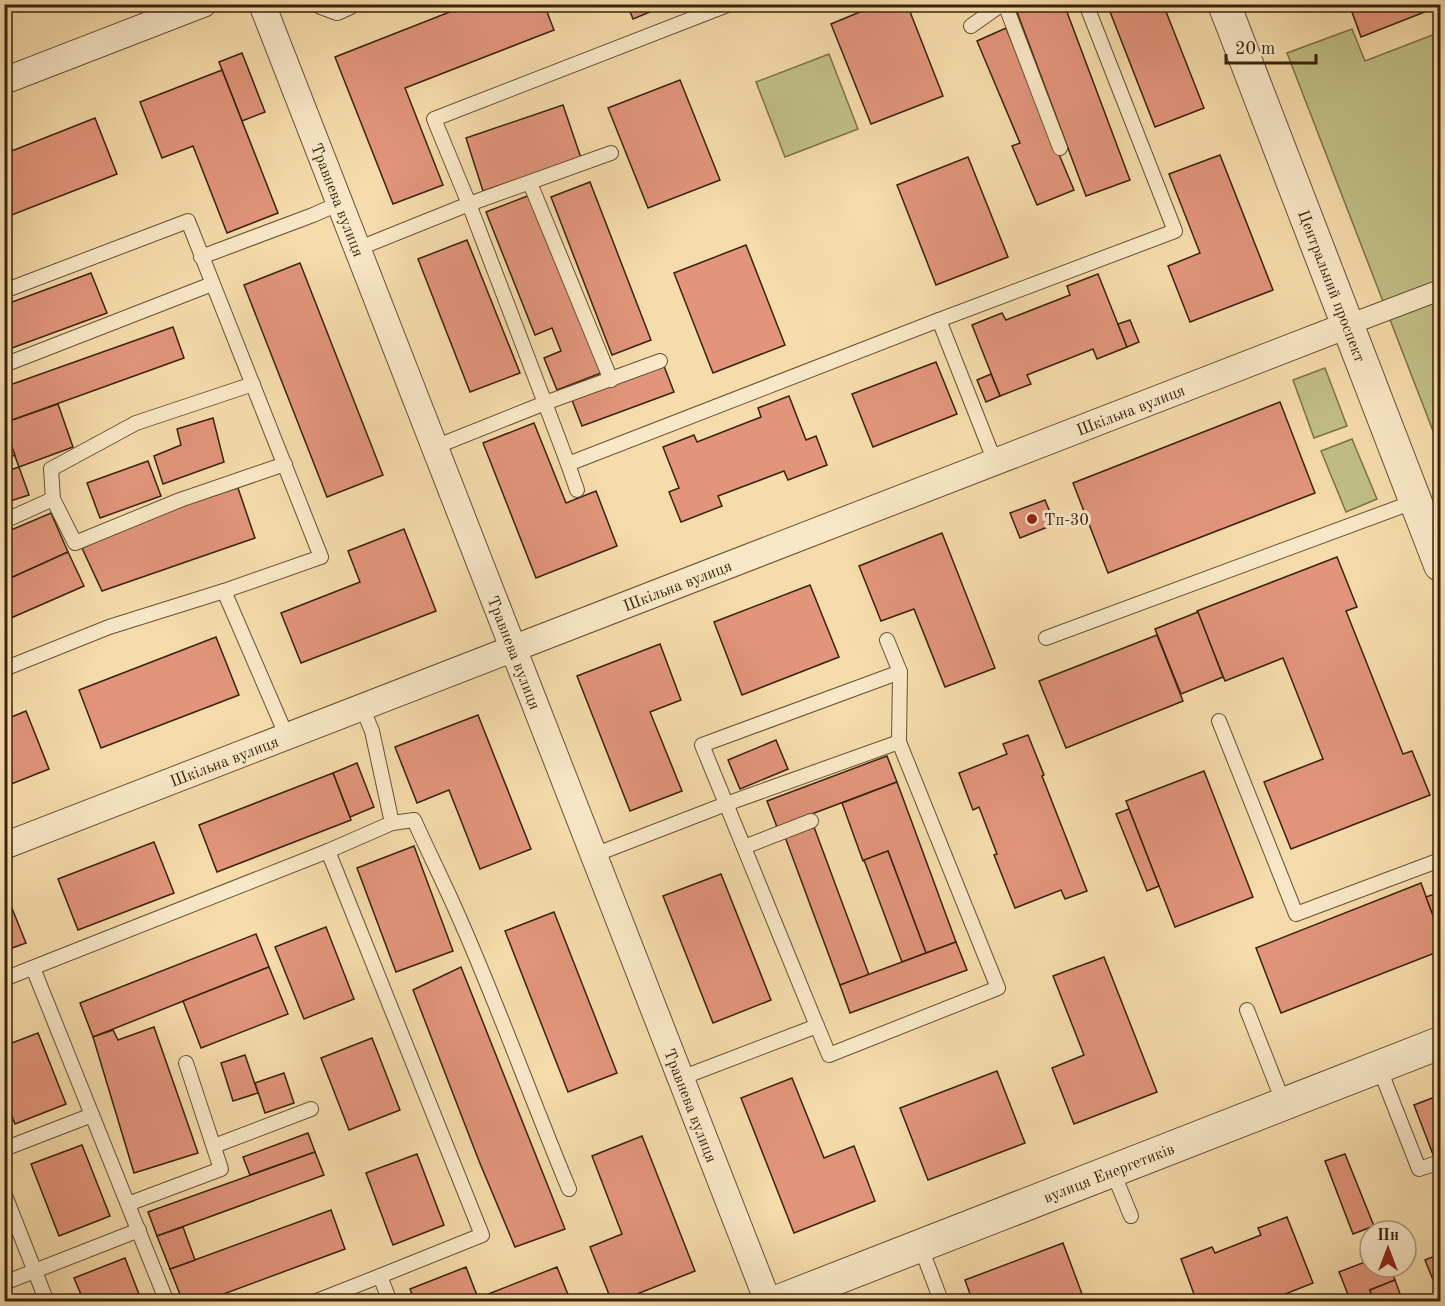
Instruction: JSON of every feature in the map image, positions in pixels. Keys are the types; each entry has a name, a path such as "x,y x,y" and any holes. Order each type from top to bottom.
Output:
{"street":[{"path":"4,81 203,4"},
{"name":"Травнева вулиця","path":"262,4 768,1302"},
{"path":"321,4 337,10 350,4"},
{"name":"Центральний проспект","path":"1224,4 1440,565"},
{"path":"1348,325 1440,290"},
{"name":"Шкільна вулиця","path":"4,846 1348,325"},
{"name":"вулиця Енергетиків","path":"776,1302 1440,1043"}],"lane":[{"path":"577,490 470,204 434,119 730,4"},
{"path":"971,26 1003,4 1060,148"},
{"path":"568,464 1175,231 1086,4"},
{"path":"357,249 470,204 611,153"},
{"path":"530,183 611,380"},
{"path":"201,257 340,203"},
{"path":"4,291 188,221 321,557 224,591 109,627 4,669"},
{"path":"4,365 212,284"},
{"path":"939,320 995,462"},
{"path":"435,447 545,403 660,361"},
{"path":"253,384 136,423 51,469 53,499 75,543 180,500 285,464"},
{"path":"4,521 53,499"},
{"path":"1046,638 1416,501"},
{"path":"224,591 286,737"},
{"path":"887,640 900,672 899,742 998,988 830,1055 702,745 900,672"},
{"path":"362,707 372,731 392,823"},
{"path":"1219,721 1296,914 1440,860"},
{"path":"594,855 726,804 899,742"},
{"path":"4,979 328,851 392,823 414,820 462,924 569,1189"},
{"path":"744,847 811,821"},
{"path":"314,1302 482,1235 328,851"},
{"path":"33,968 167,1302"},
{"path":"1247,1010 1284,1104"},
{"path":"681,1078 817,1026"},
{"path":"128,1204 221,1169 186,1063"},
{"path":"1379,1067 1419,1169 1440,1162"},
{"path":"214,1146 311,1109"},
{"path":"4,1149 92,1115"},
{"path":"1112,1170 1131,1216"},
{"path":"4,1192 47,1302"},
{"path":"4,1283 138,1230"},
{"path":"920,1245 940,1298"},
{"path":"380,1276 390,1302"}],"shaded area":[{"path":"1352,29 1365,61 1440,32 1440,449 1287,53"},
{"path":"829,54 858,129 785,157 756,82"},
{"path":"1325,368 1347,426 1314,438 1293,380"},
{"path":"1352,439 1377,499 1346,512 1321,451"}],"building":[{"path":"470,4 544,4 554,30 405,88 443,185 393,204 335,57"},
{"path":"627,4 669,4 633,19"},
{"path":"879,4 907,4 943,96 871,124 831,24"},
{"path":"1014,4 1064,4 1130,180 1086,196"},
{"path":"1107,4 1163,4 1204,108 1155,127"},
{"path":"1349,4 1440,4 1440,6 1361,37"},
{"path":"1006,28 1074,190 1037,205 1012,146 1020,143 977,41"},
{"path":"242,53 265,112 242,121 219,62"},
{"path":"222,70 278,213 227,233 193,146 162,158 140,102"},
{"path":"680,80 720,180 648,208 608,108"},
{"path":"563,105 581,158 483,191 466,138"},
{"path":"95,118 117,174 4,218 4,154"},
{"path":"1220,155 1273,290 1190,322 1168,266 1200,253 1169,174"},
{"path":"968,157 1008,257 936,285 897,185"},
{"path":"590,182 651,340 612,355 551,197"},
{"path":"530,195 601,373 557,390 544,358 561,351 552,328 535,335 486,212"},
{"path":"467,240 520,373 470,392 418,259"},
{"path":"746,245 785,345 713,373 674,273"},
{"path":"300,263 383,475 327,497 244,285"},
{"path":"91,273 107,313 4,351 4,305"},
{"path":"1098,274 1127,347 1097,359 1093,349 1027,375 1031,384 1000,396 972,325 1002,313 1006,320 1070,295 1067,286"},
{"path":"1130,320 1139,342 1127,347 1118,324"},
{"path":"173,327 184,358 4,423 4,387"},
{"path":"936,362 957,414 873,447 852,394"},
{"path":"664,366 674,392 582,426 572,400"},
{"path":"991,374 1000,396 986,402 977,380"},
{"path":"789,396 806,440 816,436 827,465 788,480 784,471 718,496 722,506 681,522 669,492 679,488 663,447 694,435 697,442 761,417 758,408"},
{"path":"1280,402 1315,493 1108,573 1073,483"},
{"path":"58,404 73,447 19,467 4,423"},
{"path":"213,418 224,462 163,484 154,456 181,445 177,429"},
{"path":"534,423 566,503 596,491 617,546 536,578 483,443"},
{"path":"4,427 15,455 4,459"},
{"path":"148,461 161,496 100,518 87,483"},
{"path":"19,467 29,495 4,503 4,472"},
{"path":"238,488 255,538 102,591 82,548 170,507"},
{"name":"Тп-30","path":"1045,500 1055,524 1020,538 1010,513"},
{"path":"51,513 68,552 4,581 4,533"},
{"path":"404,529 436,611 301,663 281,613 360,582 348,551"},
{"path":"942,533 995,668 945,687 914,609 881,621 859,566"},
{"path":"68,552 84,586 4,621 4,581"},
{"path":"1337,557 1357,607 1346,611 1403,754 1412,751 1430,795 1291,849 1264,782 1323,759 1283,658 1225,681 1197,611"},
{"path":"810,585 839,657 742,695 714,622"},
{"path":"1198,612 1223,677 1181,694 1155,629"},
{"path":"1157,635 1183,701 1066,748 1039,681"},
{"path":"216,637 239,695 101,748 79,690"},
{"path":"660,644 681,700 650,712 682,791 630,811 577,676"},
{"path":"26,711 49,769 4,787 4,720"},
{"path":"478,715 531,849 480,869 449,790 417,803 395,747"},
{"path":"1028,735 1087,891 1065,899 1061,890 1015,908 994,855 997,854 979,807 973,810 959,773 1007,754 1003,744"},
{"path":"776,740 788,769 740,789 728,760"},
{"path":"887,756 897,782 777,827 767,801"},
{"path":"357,763 374,807 350,817 333,773"},
{"path":"1204,771 1253,897 1175,927 1126,801"},
{"path":"333,773 351,820 217,872 199,825"},
{"path":"897,782 956,942 926,953 888,851 863,861 842,803"},
{"path":"1129,809 1159,886 1147,891 1116,814"},
{"path":"814,827 869,975 840,985 785,837"},
{"path":"154,842 174,893 78,930 58,879"},
{"path":"414,846 453,951 396,972 357,868"},
{"path":"888,851 926,953 902,962 864,860"},
{"path":"721,874 771,1000 713,1023 663,896"},
{"path":"1421,883 1440,934 1440,951 1281,1013 1256,948"},
{"path":"1440,892 1440,934 1426,897"},
{"path":"7,896 26,943 4,951 4,897"},
{"path":"554,912 617,1073 568,1092 505,931"},
{"path":"326,927 354,999 304,1019 275,947"},
{"path":"256,934 269,967 93,1037 80,1003"},
{"path":"956,942 967,970 850,1013 840,985"},
{"path":"1104,957 1157,1092 1074,1124 1052,1068 1084,1055 1053,976"},
{"path":"269,967 288,1014 201,1048 183,1001"},
{"path":"461,967 565,1229 515,1247 413,990"},
{"path":"154,1027 198,1153 134,1173 93,1037 113,1030 118,1040"},
{"path":"38,1033 66,1104 15,1124 4,1097 4,1046"},
{"path":"372,1038 400,1110 349,1130 321,1058"},
{"path":"245,1055 258,1093 233,1101 221,1063"},
{"path":"997,1071 1025,1143 928,1180 900,1108"},
{"path":"284,1073 294,1103 265,1113 255,1083"},
{"path":"792,1078 824,1158 854,1146 875,1201 794,1233 741,1098"},
{"path":"1440,1095 1440,1155 1434,1157 1414,1105"},
{"path":"308,1133 315,1152 250,1175 243,1157"},
{"path":"642,1136 695,1271 612,1302 590,1247 622,1234 592,1156"},
{"path":"82,1145 110,1216 59,1236 31,1164"},
{"path":"315,1152 324,1175 157,1236 148,1212"},
{"path":"417,1154 444,1225 393,1245 366,1173"},
{"path":"1345,1154 1371,1219 1358,1219 1358,1232 1353,1234 1325,1161"},
{"path":"331,1210 345,1249 202,1302 183,1302 170,1269"},
{"path":"1287,1217 1313,1283 1265,1302 1197,1302 1181,1259 1212,1247 1215,1253 1261,1235 1258,1228"},
{"path":"183,1227 195,1260 170,1269 157,1236"},
{"path":"1063,1243 1085,1302 973,1302 965,1280"},
{"path":"1440,1254 1440,1297 1425,1260"},
{"path":"125,1258 142,1302 84,1302 74,1278"},
{"path":"1358,1265 1358,1279 1395,1280 1370,1290 1372,1297 1360,1302 1351,1302 1339,1272"},
{"path":"466,1267 478,1298 557,1267 571,1302 415,1302 410,1289"},
{"path":"1395,1280 1403,1302 1363,1302 1372,1297 1370,1290"}],"place":[{"name":"Тп-30","path":"1032,519"}]}
